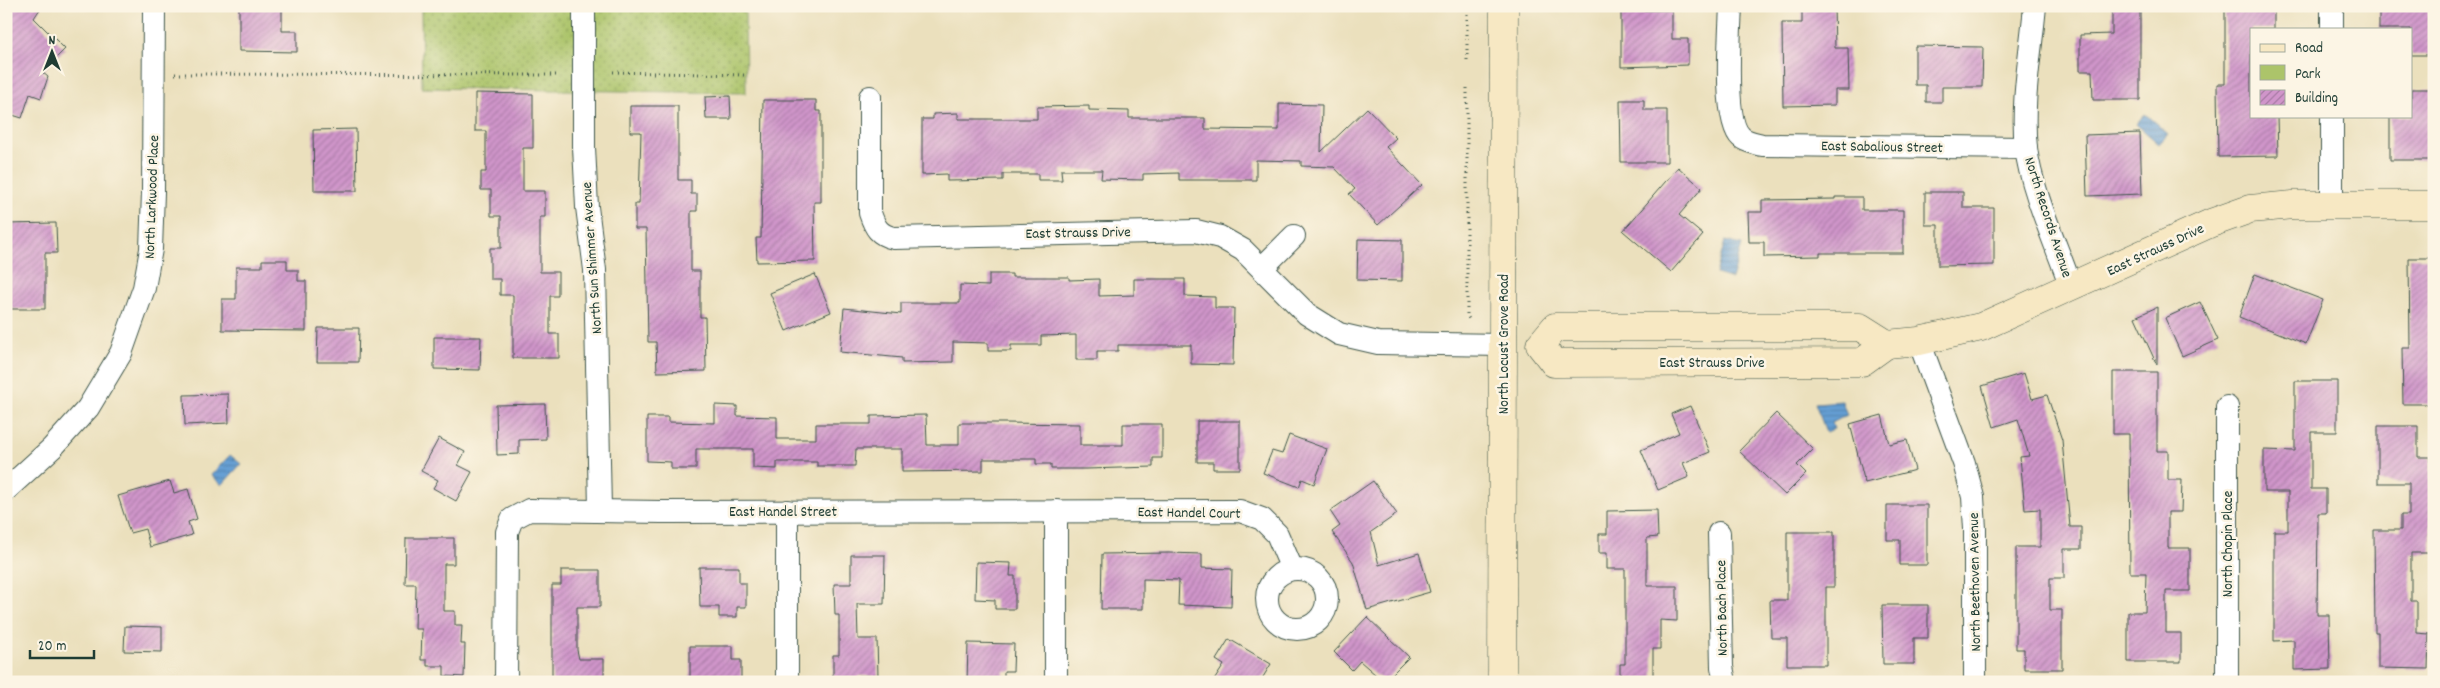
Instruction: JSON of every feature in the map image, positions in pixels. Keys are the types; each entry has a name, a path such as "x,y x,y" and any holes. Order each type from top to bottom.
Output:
{"street":[{"name":"North Larkwood Place","path":"6,490 59,441 88,408 122,353 133,324 144,288 151,250 154,6"},
{"name":"North Sun Shimmer Avenue","path":"584,6 584,155 586,207 595,270 600,509"},
{"name":"North Locust Grove Road","path":"1502,682 1504,6"},
{"name":"East Sabalious Street","path":"1730,6 1730,107 1733,125 1740,137 1750,143 1762,145 2026,148"},
{"path":"2026,148 2026,110 2035,6"},
{"path":"2332,6 2332,28"},
{"name":"East Strauss Drive","path":"870,97 870,213 875,227 882,236 894,238 1196,231 1220,238 1235,246 1262,268 1307,314 1339,334 1378,343 1540,345 1554,363 1862,362 1887,344 1919,342 1981,327 2211,223 2250,209 2293,205 2434,205"},
{"path":"2332,118 2332,205"},
{"name":"North Records Avenue","path":"2026,148 2031,174 2071,287"},
{"path":"1262,268 1294,236"},
{"path":"1540,345 1555,327 1860,327 1887,344"},
{"name":"North Beethoven Avenue","path":"1919,342 1964,463 1973,497 1975,529 1975,682"},
{"name":"North Chopin Place","path":"2227,407 2227,682"},
{"name":"East Handel Street","path":"506,682 507,532 512,519 529,510 600,509 662,512 1056,511"},
{"path":"787,511 787,682"},
{"path":"1056,511 1056,682"},
{"name":"East Handel Court","path":"1056,511 1240,511 1262,519 1277,534 1292,569"},
{"name":"North Bach Place","path":"1720,533 1722,667 1725,682"}],"path":[{"path":"1467,60 1468,6"},
{"path":"613,72 744,75"},
{"path":"154,74 557,75"},
{"path":"1467,88 1467,316 1469,319"}],"green space":[{"path":"421,6 745,6 746,93 422,88"}],"water":[{"path":"2145,114 2168,134 2159,144 2136,124"},
{"path":"1725,241 1742,245 1732,279 1716,274"},
{"path":"1842,401 1847,415 1832,423 1834,429 1826,432 1815,403"},
{"path":"230,455 241,464 222,485 211,475"}],"building":[{"path":"6,6 42,6 34,18 65,49 42,72 48,77 41,98 30,94 22,118 6,113"},
{"path":"239,6 282,6 282,31 297,31 297,52 239,51"},
{"path":"1802,6 1834,6 1835,48 1848,48 1849,90 1835,90 1835,105 1783,106 1782,23 1802,23"},
{"path":"2112,6 2140,6 2140,100 2093,100 2092,71 2080,71 2080,35 2112,34"},
{"path":"2225,6 2274,6 2274,28 2250,28 2250,118 2277,118 2278,156 2218,157 2217,84 2225,84"},
{"path":"2379,6 2434,6 2434,55 2412,55 2412,28 2379,28"},
{"path":"1672,10 1672,39 1688,39 1688,65 1621,67 1621,11"},
{"path":"1915,46 1983,47 1982,87 1942,87 1942,102 1926,102 1926,85 1915,85"},
{"path":"2412,89 2434,89 2434,160 2390,160 2390,118 2412,118"},
{"path":"475,93 533,94 533,148 523,148 523,191 545,191 545,217 540,217 540,272 558,272 558,296 550,296 550,334 559,334 559,358 513,358 513,295 500,295 500,279 490,279 490,248 501,248 501,216 491,216 491,190 481,190 481,172 486,172 486,131 475,131"},
{"path":"730,96 731,119 706,119 705,97"},
{"path":"763,100 816,100 816,111 821,111 821,202 814,202 815,261 757,262 756,238 761,238"},
{"path":"1620,100 1644,100 1644,110 1667,110 1667,162 1621,162"},
{"path":"1279,104 1322,105 1321,152 1367,108 1396,138 1386,147 1422,185 1378,225 1349,194 1355,189 1334,167 1301,166 1301,161 1256,160 1256,180 1179,180 1179,173 1143,174 1143,180 1101,179 1102,170 1061,170 1062,180 1038,180 1038,174 1003,174 1003,180 947,181 947,174 922,175 922,119 933,119 933,114 958,113 958,119 1037,119 1037,107 1089,106 1089,110 1129,111 1129,118 1205,118 1205,129 1279,130"},
{"path":"630,106 678,106 678,180 691,180 691,194 697,194 697,211 691,211 691,271 700,271 700,317 705,317 706,371 657,372 656,342 648,342 646,229 635,229 635,204 639,204 641,132 630,132"},
{"path":"356,129 357,191 314,191 313,130"},
{"path":"2140,133 2142,194 2087,196 2085,135"},
{"path":"1678,167 1702,188 1679,215 1703,235 1671,272 1623,231"},
{"path":"1925,192 1963,192 1963,208 1994,208 1994,265 1938,266 1938,225 1925,225"},
{"path":"1835,197 1862,197 1862,210 1903,210 1903,253 1820,253 1820,256 1764,257 1764,242 1749,242 1748,212 1762,212 1762,200 1835,199"},
{"path":"56,223 57,253 45,253 45,309 9,309 6,224"},
{"path":"1358,239 1402,240 1402,281 1357,280"},
{"path":"2409,258 2434,258 2434,404 2403,404 2402,348 2410,348"},
{"path":"262,260 287,260 287,270 298,270 298,281 306,281 306,331 222,330 222,299 236,299 236,267 262,267"},
{"path":"815,274 831,312 786,331 770,293"},
{"path":"989,274 1012,274 1012,277 1069,277 1069,280 1099,279 1099,296 1134,295 1134,279 1185,279 1185,296 1215,297 1215,308 1234,308 1233,365 1191,364 1191,345 1118,345 1118,351 1097,351 1097,360 1076,360 1076,335 1041,336 1041,345 1011,345 1011,351 988,351 988,343 953,342 953,362 902,363 902,358 840,352 844,308 901,314 901,303 960,303 960,285 989,286"},
{"path":"2255,274 2323,300 2306,344 2239,317"},
{"path":"2200,302 2218,340 2182,356 2165,318"},
{"path":"2157,307 2157,365 2135,317"},
{"path":"318,328 359,328 358,362 317,362"},
{"path":"434,337 481,337 480,370 434,369"},
{"path":"2113,372 2157,372 2157,451 2168,451 2168,480 2182,480 2181,512 2168,512 2168,548 2190,548 2190,591 2166,591 2166,633 2181,633 2181,662 2128,662 2128,612 2145,612 2146,573 2130,573 2129,434 2113,434"},
{"path":"2024,373 2032,399 2047,395 2062,440 2070,527 2081,527 2081,549 2064,549 2064,578 2050,578 2050,610 2062,610 2062,669 2024,669 2024,649 2016,649 2016,547 2040,547 2040,509 2025,510 2020,457 2029,456 2018,419 1994,427 1982,386"},
{"path":"2295,381 2337,381 2337,432 2311,432 2311,489 2326,489 2326,513 2318,513 2317,615 2329,615 2330,669 2294,670 2294,640 2274,641 2274,531 2288,531 2288,492 2264,492 2264,450 2295,451"},
{"path":"228,394 229,423 185,425 184,395"},
{"path":"545,404 546,439 519,440 519,454 497,455 496,405"},
{"path":"715,405 737,406 737,416 777,417 777,439 816,439 816,424 871,424 871,416 926,415 927,445 959,445 959,423 1004,423 1080,424 1080,445 1123,445 1123,424 1162,424 1162,458 1153,458 1153,467 1087,469 1051,469 1051,464 1036,464 1036,459 983,459 983,471 902,472 902,449 856,449 855,466 817,466 817,462 777,462 777,469 753,468 753,449 696,449 696,469 671,469 671,462 647,461 647,417 668,417 668,422 715,423"},
{"path":"1690,406 1710,452 1683,463 1689,477 1658,490 1641,450 1679,433 1671,414"},
{"path":"1776,413 1813,449 1797,465 1806,474 1785,495 1739,451"},
{"path":"1882,415 1889,444 1907,440 1915,470 1865,483 1850,424"},
{"path":"1197,421 1240,421 1240,469 1213,469 1213,462 1197,462"},
{"path":"2378,426 2418,426 2418,457 2431,457 2431,553 2411,553 2411,601 2417,601 2417,633 2429,634 2428,669 2378,668 2378,632 2375,632 2374,530 2401,530 2401,515 2409,515 2409,483 2378,483"},
{"path":"1289,435 1327,449 1314,484 1302,479 1299,487 1263,473 1272,451 1282,454"},
{"path":"439,438 465,452 458,465 472,472 456,501 433,488 438,480 421,471"},
{"path":"170,481 174,493 188,489 197,519 188,522 192,535 150,547 145,529 130,533 118,496"},
{"path":"1373,481 1397,514 1371,532 1379,565 1419,553 1430,592 1367,610 1353,562 1332,532 1340,526 1330,511"},
{"path":"1887,505 1927,505 1927,565 1900,565 1900,540 1887,540"},
{"path":"1657,510 1658,537 1647,538 1647,586 1677,586 1677,621 1660,620 1660,649 1653,649 1653,682 1620,682 1620,664 1625,664 1625,569 1607,569 1607,553 1599,553 1599,534 1607,534 1607,511"},
{"path":"1787,532 1834,532 1834,587 1826,587 1826,665 1787,665 1787,638 1771,638 1770,600 1787,600"},
{"path":"406,538 454,538 454,564 444,564 444,611 455,611 455,625 462,625 461,644 465,644 464,677 444,676 444,666 427,666 427,660 421,660 422,629 415,629 416,584 405,584"},
{"path":"1102,554 1202,554 1202,568 1232,569 1231,607 1178,605 1179,580 1143,579 1143,609 1101,609"},
{"path":"851,555 885,555 884,604 857,604 858,639 877,639 878,676 858,676 858,682 833,682 833,655 839,655 839,615 835,615 834,584 851,584"},
{"path":"976,562 1011,563 1010,576 1015,576 1015,609 995,609 995,600 975,599"},
{"path":"699,567 739,567 739,583 746,583 746,607 737,607 737,617 719,617 719,607 700,607"},
{"path":"561,570 600,570 600,607 577,607 577,650 579,659 604,659 604,682 552,682 552,585 561,585"},
{"path":"1882,605 1928,605 1928,638 1914,638 1914,664 1883,664"},
{"path":"1367,617 1409,657 1384,682 1360,661 1352,670 1334,652"},
{"path":"125,626 162,627 162,652 124,651"},
{"path":"1229,639 1271,664 1260,682 1213,682 1224,665 1216,660"},
{"path":"968,643 1014,644 1013,671 1004,671 1004,682 967,682"},
{"path":"690,646 733,646 733,660 741,660 741,682 690,682"}]}
